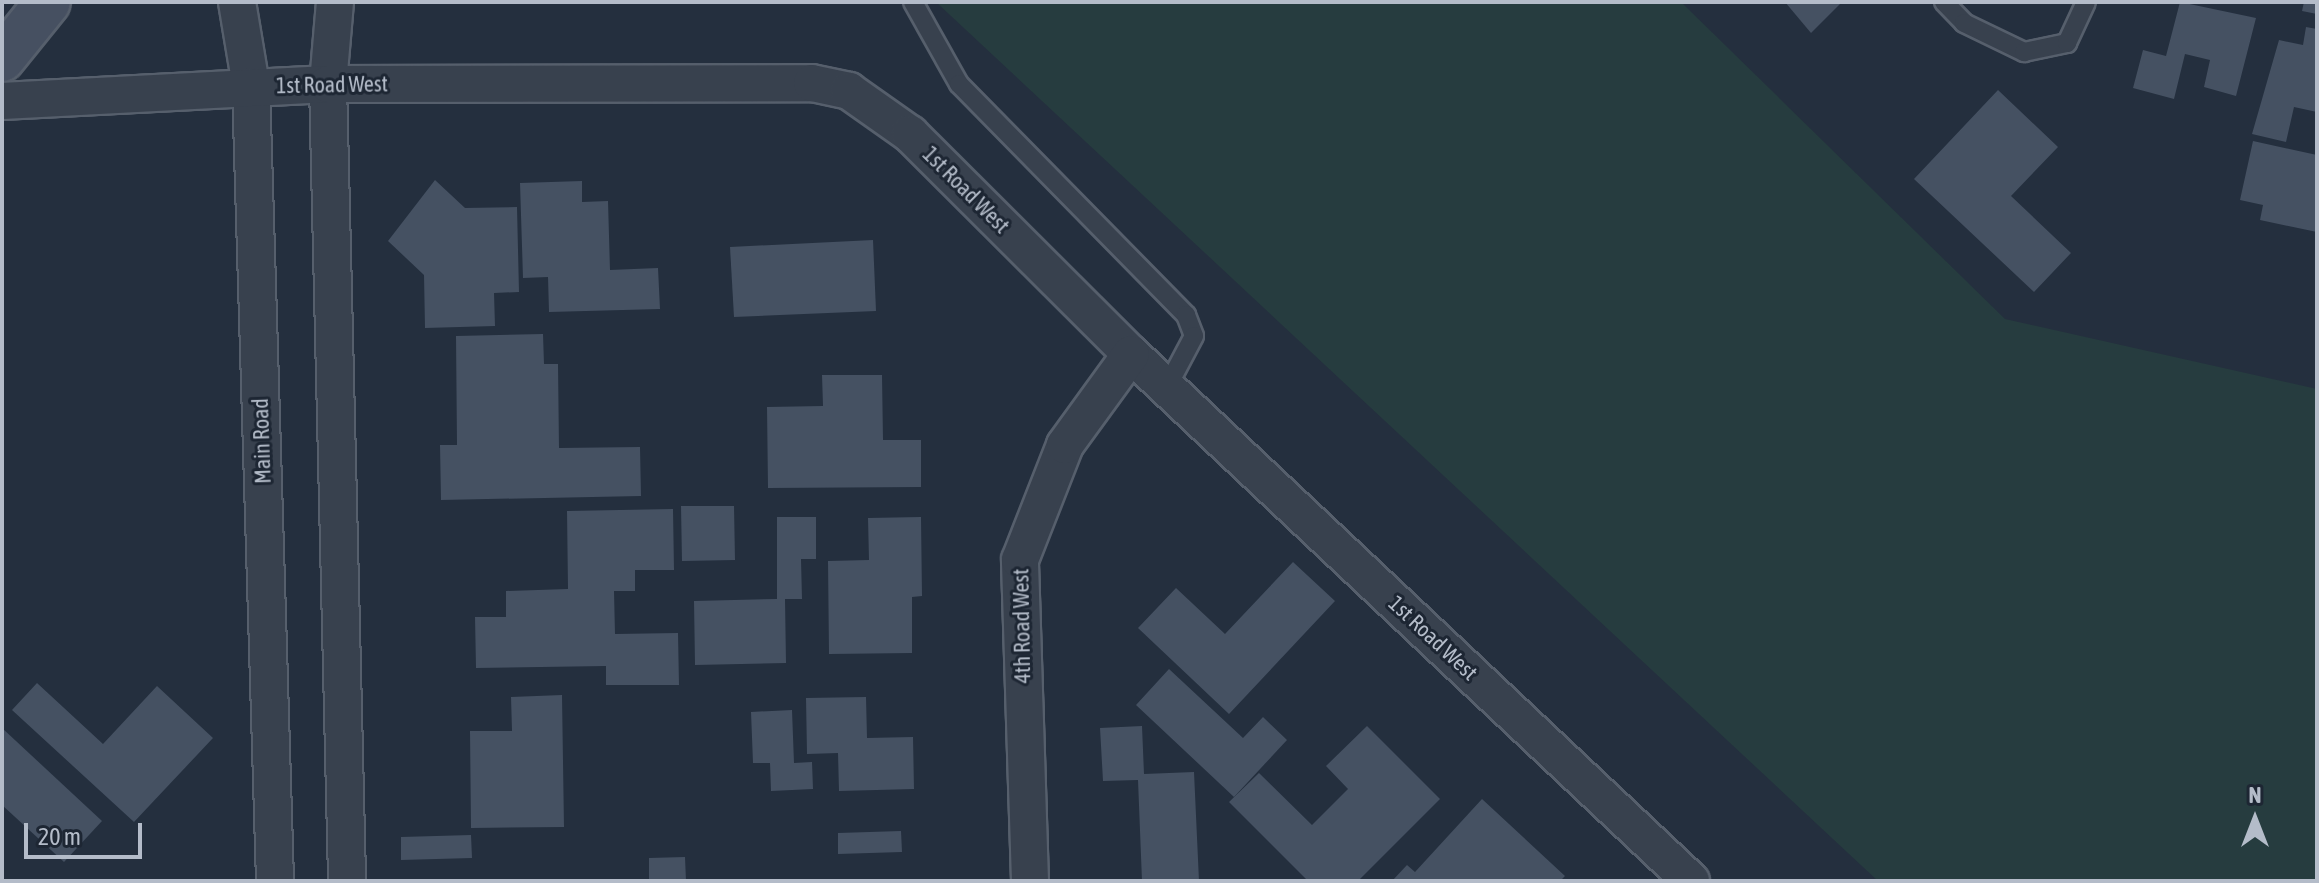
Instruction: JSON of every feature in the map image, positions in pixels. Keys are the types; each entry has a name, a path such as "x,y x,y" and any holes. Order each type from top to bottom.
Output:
{"street":[{"path":"2,59 48,2"},
{"name":"Main Road","path":"237,2 251,86 275,881"},
{"path":"335,2 328,84 347,881"},
{"name":"1st Road West","path":"2,101 328,84 812,83 849,91 910,134 1131,354 1691,881"},
{"name":"4th Road West","path":"1030,881 1020,560 1065,445 1131,354"}],"lane":[{"path":"913,2 959,84 1186,315 1194,336 1167,387"},
{"path":"1944,2 1964,23 2024,52 2067,43 2086,2"}],"green space":[{"path":"936,2 1681,2 2005,319 2317,389 2317,881 1878,881"}],"building":[{"path":"1785,2 1842,2 1811,33"},
{"path":"2180,2 2256,18 2236,96 2204,87 2210,60 2185,54 2174,99 2133,88 2143,50 2166,56"},
{"path":"2304,2 2317,2 2317,14 2302,11"},
{"path":"2306,27 2317,29 2317,112 2294,107 2286,142 2252,134 2279,40 2303,45"},
{"path":"1998,90 2058,147 2011,196 2071,253 2034,292 1914,179"},
{"path":"2253,141 2317,155 2317,232 2260,220 2263,205 2240,200"},
{"path":"435,180 465,208 517,207 519,292 494,293 495,326 425,328 424,275 388,241"},
{"path":"582,181 582,202 608,201 610,270 658,268 660,309 549,312 548,277 523,278 520,183"},
{"path":"873,240 876,311 734,317 730,247"},
{"path":"543,334 544,364 558,364 559,448 640,447 641,496 441,500 440,445 457,445 456,336"},
{"path":"822,375 882,375 883,440 921,440 921,487 768,488 767,407 823,406"},
{"path":"681,506 734,506 735,560 682,561"},
{"path":"673,509 674,570 635,570 635,591 614,591 615,634 678,633 679,685 606,685 606,666 476,668 475,617 506,617 506,591 568,589 567,511"},
{"path":"777,517 816,517 816,559 801,559 802,599 785,599 786,663 695,665 694,601 777,599"},
{"path":"921,517 922,596 912,597 912,653 829,654 828,561 869,560 868,518"},
{"path":"1293,562 1335,601 1229,714 1138,628 1176,588 1225,634"},
{"path":"1169,669 1243,738 1263,717 1287,740 1234,797 1136,705"},
{"path":"37,683 103,744 157,686 213,738 134,822 12,710"},
{"path":"562,695 564,827 471,828 470,731 512,731 511,697"},
{"path":"866,697 867,738 913,737 914,789 839,791 838,753 807,754 806,698"},
{"path":"792,710 794,763 812,762 813,789 771,791 770,763 753,763 751,712"},
{"path":"1142,726 1144,774 1194,772 1199,881 1142,881 1138,780 1103,781 1100,728"},
{"path":"1367,726 1440,799 1358,881 1308,881 1229,802 1259,773 1312,825 1348,789 1326,766"},
{"path":"2,728 102,821 64,862 2,805"},
{"path":"1482,799 1565,876 1560,881 1392,881 1407,865 1415,872"},
{"path":"901,831 902,852 838,854 838,833"},
{"path":"471,835 472,858 401,860 401,837"},
{"path":"685,857 686,881 649,881 649,858"}]}
